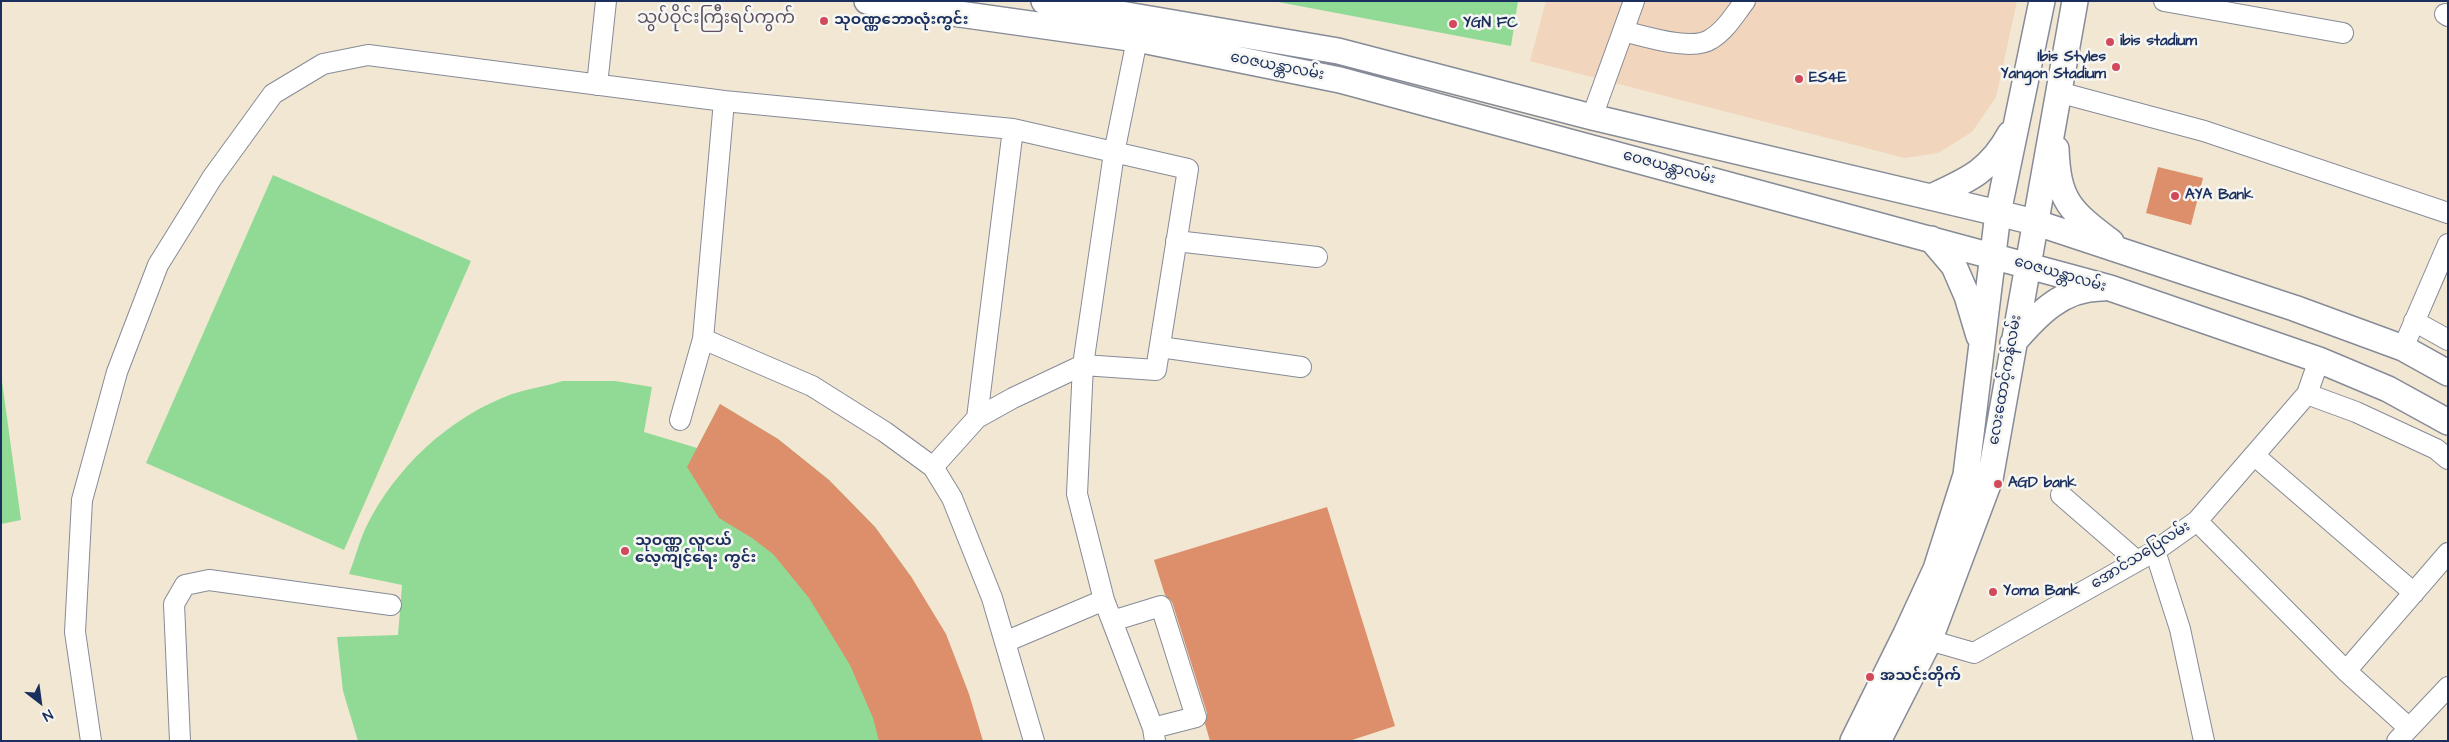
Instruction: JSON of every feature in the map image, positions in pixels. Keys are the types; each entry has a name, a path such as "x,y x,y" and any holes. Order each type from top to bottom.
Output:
{"main road":[{"name":"ဝေဇယန္တာလမ်း","path":"867,1 1338,51 1592,116 2034,222 2294,308 2403,348 2448,373"},
{"name":"ဝေဇယန္တာလမ်း","path":"1044,1 1140,29 1340,80 2110,288 2319,360 2388,388 2448,422"},
{"name":"လေးထောင့်ကန်လမ်း","path":"1853,741 1918,637 1936,569 1966,475 1998,213 2020,116 2042,1"},
{"name":"လေးထောင့်ကန်လမ်း","path":"1878,741 1918,637 1990,479 2026,264 2075,1"},
{"path":"2056,101 2057,178 2068,204 2087,224 2125,252"},
{"path":"1931,197 1974,176 1999,154 2020,116"},
{"path":"1931,239 1954,266 1967,296 1982,345"},
{"path":"2012,345 2033,319 2050,304 2071,294 2094,288 2110,288"}],"street":[{"path":"597,85 606,1"},
{"path":"1592,116 1634,1"},
{"path":"1623,31 1670,42 1703,44 1718,35 1746,1"},
{"path":"2164,1 2343,33"},
{"path":"1112,621 1161,606 1196,717 1154,735 1104,600 1077,494 1083,365 1114,152 1140,29"},
{"path":"91,741 75,632 82,500 115,381 158,265 212,178 273,94 323,64 368,55 724,101 1013,129 1188,169 1156,370 1083,365 976,418 933,467"},
{"path":"680,420 703,339 724,101"},
{"path":"2056,101 2204,131 2448,213"},
{"path":"976,418 1013,129"},
{"path":"1176,242 1317,258"},
{"path":"2403,348 2448,244"},
{"path":"2414,321 2448,340"},
{"path":"703,339 812,386 885,432 933,467 952,498 992,598 1034,741"},
{"path":"1160,348 1301,367"},
{"name":"အောင်သပြေလမ်း","path":"1918,637 1974,653 2155,551 2197,521 2255,456 2307,394 2319,360"},
{"path":"2307,394 2391,428 2436,449 2448,459"},
{"path":"2255,456 2414,593"},
{"path":"2061,495 2137,561"},
{"path":"2197,521 2346,671 2403,734 2448,688"},
{"path":"2155,551 2180,629 2204,741"},
{"path":"2346,671 2448,553"},
{"path":"180,741 174,604 186,585 208,580 391,605"},
{"path":"1005,642 1104,600"}],"shaded area":[{"name":"ES4E","path":"1546,1 2017,1 1996,97 1972,132 1938,153 1905,158 1530,61"}],"green space":[{"name":"YGN FC","path":"1273,1 1518,1 1511,46"},
{"path":"273,175 471,261 344,550 146,463"},
{"path":"1,374 21,520 1,524"},
{"name":"သုဝဏ္ဏ လူငယ် လေ့ကျင့်ရေး ကွင်း","path":"563,381 615,381 652,387 644,432 697,448 720,404 778,439 829,480 875,527 912,578 983,741 358,741 343,691 337,637 398,635 402,585 349,574 366,527 378,505 408,465 426,447 467,416 512,394"}],"building":[{"name":"AYA Bank","path":"2158,167 2203,178 2191,225 2146,213"},
{"path":"720,404 778,439 829,480 875,527 912,578 946,634 969,694 983,741 879,741 873,718 850,665 809,598 773,554 752,538 719,518 687,467"},
{"path":"1327,507 1395,726 1349,741 1210,741 1205,724 1207,713 1172,602 1165,595 1154,560"}],"place":[{"name":"သုဝဏ္ဏဘောလုံးကွင်း","path":"824,21"},
{"name":"YGN FC","path":"1453,24"},
{"name":"ibis stadium","path":"2110,42"},
{"name":"Ibis Styles Yangon Stadium","path":"2116,67"},
{"name":"ES4E","path":"1799,79"},
{"name":"AYA Bank","path":"2175,196"},
{"name":"AGD bank","path":"1998,484"},
{"name":"သုဝဏ္ဏ လူငယ် လေ့ကျင့်ရေး ကွင်း","path":"625,551"},
{"name":"Yoma Bank","path":"1993,592"},
{"name":"အသင်းတိုက်","path":"1870,677"}],"district":[{"name":"သွပ်ဝိုင်းကြီးရပ်ကွက်","path":"716,19"}]}
